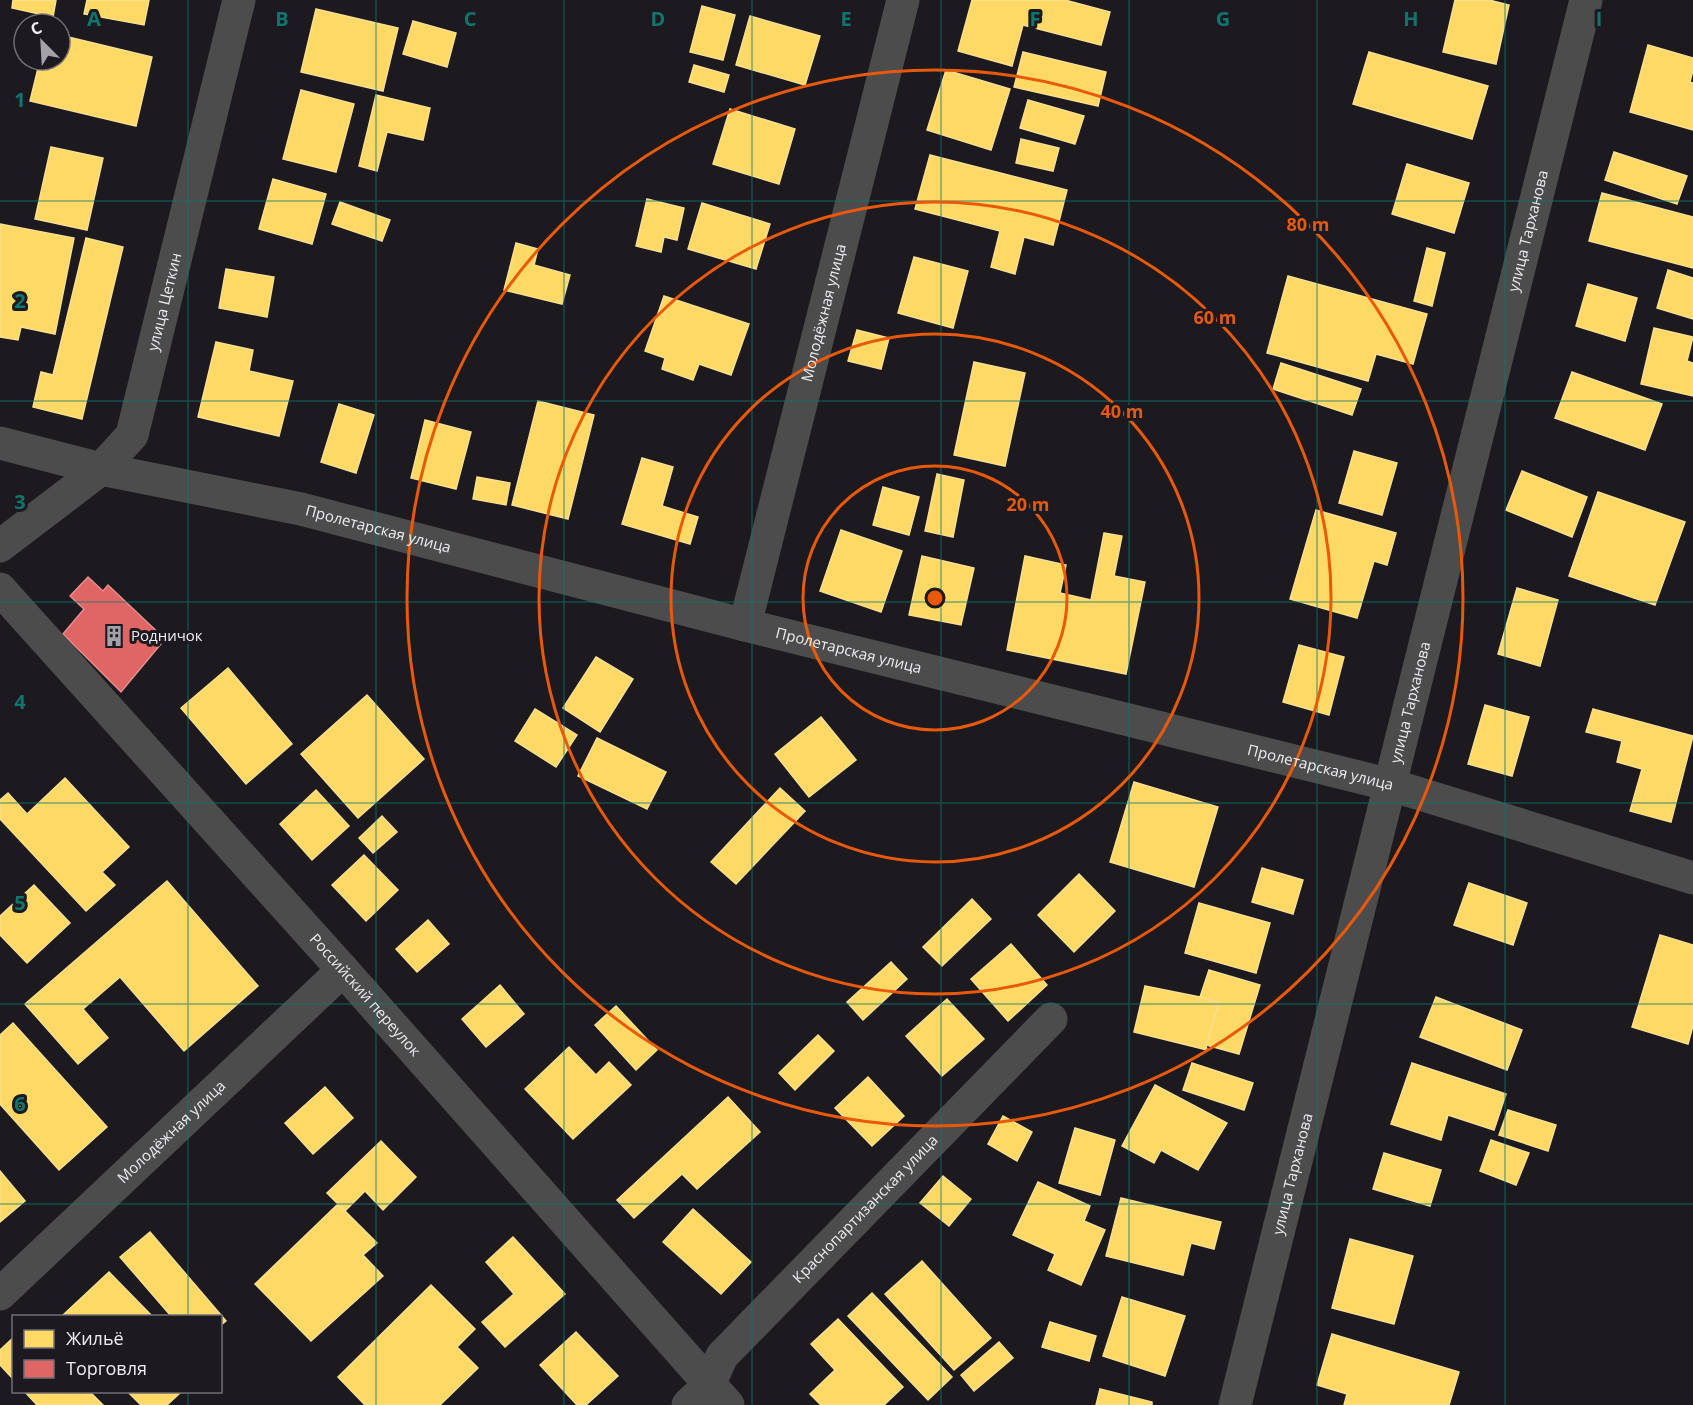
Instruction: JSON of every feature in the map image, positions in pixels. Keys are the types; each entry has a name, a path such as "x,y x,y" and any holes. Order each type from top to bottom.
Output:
{"street":[{"name":"улица Цеткин","path":"0,546 101,469 132,435 239,0"},
{"name":"Молодёжная улица","path":"745,625 903,0"},
{"name":"улица Тарханова","path":"1235,1405 1586,0"},
{"name":"Пролетарская улица","path":"0,443 101,469 301,509 745,625 1391,785 1693,878"},
{"name":"Российский переулок","path":"0,589 343,970 708,1398"},
{"name":"Молодёжная улица","path":"0,1294 343,970"},
{"name":"Краснопартизанская улица","path":"708,1398 722,1356 1051,1019"}],"building: Жильё":[{"path":"13,0 56,0 54,12 30,12 12,8"},
{"path":"87,0 149,0 144,25 84,14"},
{"path":"972,0 1065,0 1110,12 1101,45 1023,25 1012,66 958,51"},
{"path":"1455,0 1489,0 1509,5 1496,64 1443,52"},
{"path":"702,6 735,15 723,60 690,52"},
{"path":"316,9 398,28 383,91 301,72"},
{"path":"750,16 820,36 805,85 736,65"},
{"path":"413,21 456,33 447,67 403,54"},
{"path":"72,38 152,57 136,126 30,101 37,72 72,72"},
{"path":"1648,45 1693,58 1690,82 1693,83 1693,130 1630,112"},
{"path":"1023,52 1106,72 1098,106 1014,87"},
{"path":"1369,52 1488,86 1472,139 1353,104"},
{"path":"694,65 729,75 724,92 689,82"},
{"path":"946,70 1010,89 991,150 927,130"},
{"path":"301,90 354,104 336,172 283,159"},
{"path":"376,95 430,108 423,140 387,132 377,171 359,166"},
{"path":"1028,100 1084,116 1075,144 1020,128"},
{"path":"730,109 795,129 779,184 713,164"},
{"path":"1021,139 1059,148 1053,171 1016,163"},
{"path":"51,147 103,158 87,230 35,219"},
{"path":"1614,152 1687,176 1677,204 1605,180"},
{"path":"930,155 1067,190 1053,245 1024,237 1015,274 991,267 1000,231 915,209"},
{"path":"1407,164 1469,183 1454,233 1392,214"},
{"path":"273,179 326,194 312,244 259,229"},
{"path":"1602,193 1693,217 1693,268 1589,241"},
{"path":"647,199 684,208 677,240 664,237 661,252 636,246"},
{"path":"340,202 390,220 382,241 332,224"},
{"path":"702,203 770,224 756,269 688,249"},
{"path":"0,224 74,238 55,334 21,327 18,340 0,337"},
{"path":"86,238 123,247 82,419 33,407 41,372 53,375"},
{"path":"516,243 538,249 534,265 570,275 562,304 504,290"},
{"path":"1427,248 1445,253 1432,306 1414,301"},
{"path":"914,257 968,271 953,328 898,313"},
{"path":"226,269 274,277 267,317 219,308"},
{"path":"1668,270 1693,278 1693,319 1657,308"},
{"path":"1288,276 1427,314 1413,364 1376,354 1368,381 1267,353"},
{"path":"1588,284 1637,298 1625,341 1576,326"},
{"path":"664,296 749,324 731,375 699,364 693,380 662,369 665,358 645,351"},
{"path":"1654,328 1693,337 1687,361 1693,363 1693,396 1641,384"},
{"path":"857,330 889,338 881,369 848,361"},
{"path":"216,342 253,350 249,371 293,381 279,436 198,417"},
{"path":"974,362 1025,373 1005,466 954,455"},
{"path":"1281,363 1361,389 1352,415 1273,389"},
{"path":"1572,372 1662,404 1645,450 1555,418"},
{"path":"538,401 594,415 568,519 512,505"},
{"path":"339,404 374,415 356,473 321,462"},
{"path":"425,420 471,432 456,489 411,478"},
{"path":"1354,451 1397,463 1382,515 1339,503"},
{"path":"642,458 673,467 662,506 698,517 690,544 622,524"},
{"path":"1522,471 1587,497 1572,537 1506,510"},
{"path":"937,474 964,480 953,537 925,531"},
{"path":"477,477 510,483 506,505 473,499"},
{"path":"883,487 919,497 909,535 873,525"},
{"path":"1598,492 1685,522 1655,605 1569,576"},
{"path":"1316,510 1396,533 1387,565 1374,561 1357,618 1290,599"},
{"path":"841,530 902,551 881,612 820,591"},
{"path":"1104,533 1122,536 1114,576 1145,582 1126,674 1007,650 1025,556 1066,565 1060,593 1091,600"},
{"path":"922,556 974,568 961,625 909,615"},
{"path":"1517,588 1558,600 1540,666 1498,654"},
{"path":"1299,645 1344,657 1329,715 1283,702"},
{"path":"596,657 633,679 600,732 563,708"},
{"path":"228,668 292,744 246,784 181,708"},
{"path":"367,695 424,759 358,818 301,754"},
{"path":"1485,705 1529,717 1512,776 1468,764"},
{"path":"535,709 577,735 556,767 515,741"},
{"path":"1593,709 1693,736 1671,822 1630,811 1642,769 1617,762 1622,741 1586,732"},
{"path":"821,717 856,760 809,797 775,754"},
{"path":"597,738 666,772 647,809 578,776"},
{"path":"65,778 129,847 102,872 115,885 86,911 0,819 0,800 8,793 27,814"},
{"path":"1134,782 1218,807 1194,887 1110,862"},
{"path":"780,788 805,811 736,884 711,862"},
{"path":"316,790 349,826 312,860 280,824"},
{"path":"382,816 397,832 373,853 359,838"},
{"path":"364,855 398,890 366,921 332,885"},
{"path":"1262,868 1303,880 1293,914 1252,902"},
{"path":"1079,874 1115,911 1074,952 1038,915"},
{"path":"167,881 258,986 184,1051 120,977 83,1009 108,1038 78,1064 25,1004"},
{"path":"1469,883 1527,903 1513,945 1454,925"},
{"path":"34,885 70,923 27,963 0,935 0,916"},
{"path":"972,899 991,919 942,966 923,947"},
{"path":"1199,903 1270,923 1256,973 1185,953"},
{"path":"428,920 449,944 417,972 396,949"},
{"path":"1660,935 1693,945 1693,1026 1688,1044 1632,1027"},
{"path":"1011,944 1047,985 1008,1021 971,979"},
{"path":"891,962 907,979 863,1020 847,1002"},
{"path":"1209,970 1260,985 1239,1054 1206,1045 1219,1003 1200,997"},
{"path":"500,985 524,1014 486,1047 462,1019"},
{"path":"1145,986 1219,1003 1206,1045 1207,1050 1134,1032"},
{"path":"1436,997 1522,1030 1507,1070 1420,1037"},
{"path":"947,999 984,1039 942,1076 906,1036"},
{"path":"616,1006 657,1050 636,1070 595,1025"},
{"path":"13,1023 107,1127 59,1170 0,1104 0,1035"},
{"path":"818,1035 834,1051 795,1090 779,1073"},
{"path":"569,1047 596,1075 609,1062 631,1085 573,1139 525,1089"},
{"path":"1192,1063 1253,1083 1244,1110 1183,1090"},
{"path":"1412,1063 1506,1094 1494,1130 1448,1115 1441,1140 1391,1124"},
{"path":"868,1077 904,1116 872,1146 835,1108"},
{"path":"1155,1085 1227,1123 1198,1170 1161,1150 1154,1163 1122,1146"},
{"path":"325,1087 353,1118 313,1154 285,1123"},
{"path":"728,1097 760,1132 697,1189 682,1174 634,1218 617,1200"},
{"path":"1508,1110 1556,1125 1548,1151 1499,1135"},
{"path":"1003,1116 1032,1132 1017,1161 988,1144"},
{"path":"1075,1128 1115,1140 1100,1195 1059,1183"},
{"path":"1491,1140 1529,1153 1516,1185 1480,1171"},
{"path":"381,1141 416,1177 383,1210 365,1191 345,1211 327,1193"},
{"path":"1384,1153 1441,1170 1430,1206 1373,1189"},
{"path":"0,1171 25,1201 0,1222"},
{"path":"943,1176 971,1199 949,1226 920,1203"},
{"path":"1038,1182 1090,1206 1084,1221 1105,1230 1081,1285 1048,1270 1055,1254 1013,1235"},
{"path":"1121,1198 1221,1222 1214,1249 1191,1243 1183,1275 1106,1256"},
{"path":"338,1204 377,1243 363,1255 383,1276 311,1341 255,1284"},
{"path":"693,1209 751,1262 721,1294 663,1242"},
{"path":"150,1232 221,1315 170,1315 120,1257"},
{"path":"513,1237 565,1294 505,1347 482,1322 514,1294 486,1262"},
{"path":"1350,1239 1413,1256 1394,1324 1332,1308"},
{"path":"922,1261 991,1338 954,1370 885,1294"},
{"path":"109,1272 151,1315 63,1315"},
{"path":"431,1285 475,1329 457,1347 478,1368 440,1405 365,1405 338,1377"},
{"path":"872,1293 952,1377 928,1400 848,1316"},
{"path":"1122,1297 1185,1316 1165,1376 1103,1356"},
{"path":"838,1319 903,1387 884,1405 821,1405 810,1394 835,1370 811,1344"},
{"path":"1050,1322 1096,1336 1089,1361 1042,1347"},
{"path":"576,1332 618,1376 586,1405 577,1405 540,1365"},
{"path":"1332,1334 1459,1372 1449,1405 1344,1405 1347,1394 1317,1385"},
{"path":"12,1339 12,1378 0,1365 0,1350"},
{"path":"999,1342 1013,1358 974,1391 961,1375"},
{"path":"1100,1389 1152,1402 1152,1405 1096,1405"},
{"path":"26,1393 91,1393 103,1405 37,1405"},
{"path":"129,1393 180,1393 167,1405 141,1405"}],"building: Торговля":[{"name":"Родничок","path":"88,577 103,591 108,585 165,639 121,692 63,634 84,609 70,596"}],"place":[{"name":"Родничок","path":"114,636"}]}
